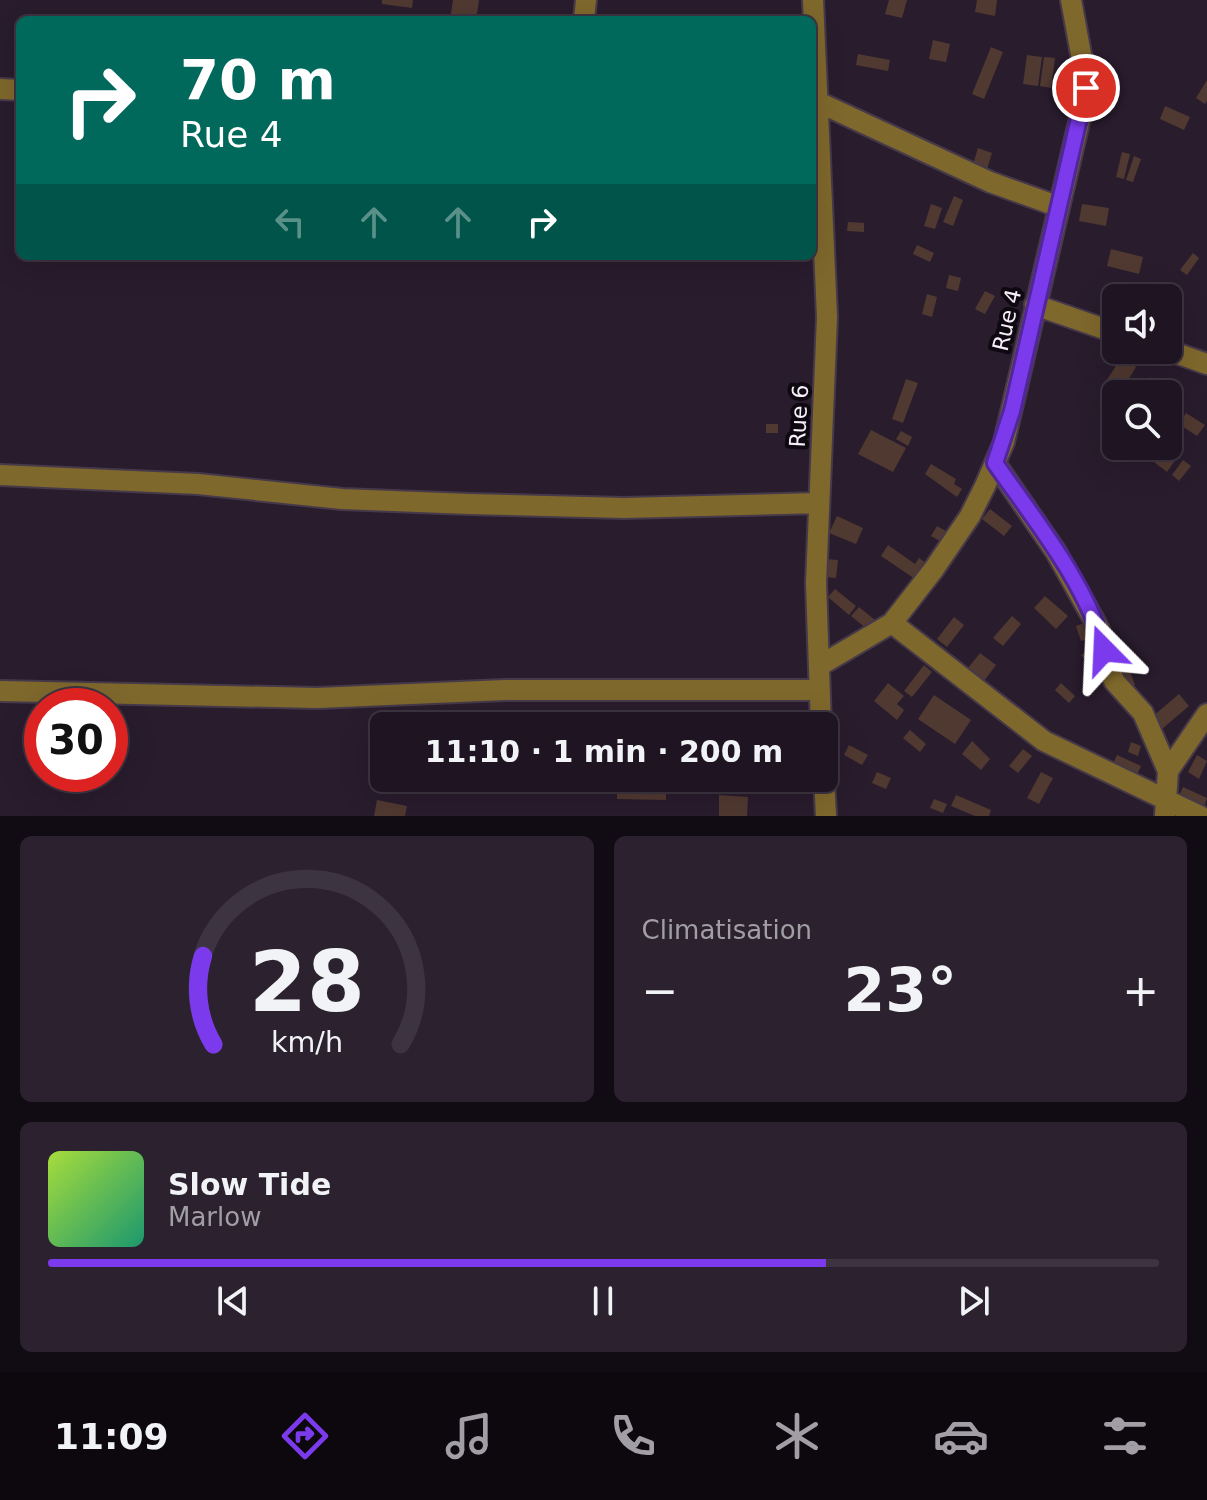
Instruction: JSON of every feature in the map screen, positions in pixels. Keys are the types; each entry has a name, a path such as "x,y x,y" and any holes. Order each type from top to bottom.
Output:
{"street":[{"name":"Rue 4","path":"892,623 970,516 1004,442 1086,88 1071,0"},
{"name":"Rue 6","path":"816,61 816,167 827,317 819,503 819,666"},
{"path":"818,102 990,182 1057,206"},
{"path":"1035,305 1102,328"},
{"path":"1182,355 1207,364"},
{"path":"995,463 1063,565 1099,629 1114,681 1143,713 1168,771 1166,808"},
{"path":"0,475 198,484 342,499 469,504 624,508 819,503"},
{"path":"820,712 819,666 892,623 1044,741 1166,808 1200,816"},
{"path":"0,691 317,698 505,690 819,690"},
{"path":"1168,771 1207,714"},
{"path":"825,792 826,816"}],"building":[{"path":"382,0 413,0 412,8 382,4"},
{"path":"453,0 479,0 477,16 451,16"},
{"path":"889,0 907,0 902,18 885,14"},
{"path":"977,0 997,0 995,16 975,12"},
{"path":"933,40 950,44 946,62 929,59"},
{"path":"991,47 1003,52 984,99 972,94"},
{"path":"858,54 890,60 888,71 856,65"},
{"path":"1027,55 1042,57 1038,86 1023,84"},
{"path":"1044,57 1055,58 1051,88 1040,86"},
{"path":"1207,80 1207,101 1205,104 1196,98"},
{"path":"1165,106 1190,117 1184,130 1160,119"},
{"path":"978,148 992,153 985,176 971,171"},
{"path":"1122,152 1130,154 1124,179 1116,177"},
{"path":"1134,156 1141,159 1133,182 1126,180"},
{"path":"954,196 963,200 953,226 943,222"},
{"path":"931,204 942,208 935,229 924,226"},
{"path":"1082,204 1109,208 1106,226 1079,221"},
{"path":"848,222 864,223 864,232 847,231"},
{"path":"917,245 934,253 930,262 913,254"},
{"path":"1111,249 1143,257 1139,274 1107,266"},
{"path":"1193,253 1199,258 1187,275 1180,270"},
{"path":"949,275 961,278 958,291 946,288"},
{"path":"985,291 995,296 985,314 975,309"},
{"path":"927,294 937,297 932,317 922,314"},
{"path":"1117,364 1136,367 1128,380 1107,380"},
{"path":"906,379 918,383 903,423 892,419"},
{"path":"1186,413 1205,425 1197,436 1182,426"},
{"path":"766,424 778,424 778,433 766,433"},
{"path":"871,430 906,448 893,472 858,454"},
{"path":"901,431 912,437 908,446 896,439"},
{"path":"1156,460 1175,460 1167,472 1154,462"},
{"path":"1183,460 1191,466 1179,481 1172,475"},
{"path":"931,464 956,479 954,484 962,489 957,497 925,474"},
{"path":"990,509 1012,526 1004,536 982,519"},
{"path":"837,516 863,528 856,544 829,533"},
{"path":"937,526 951,534 945,544 931,536"},
{"path":"888,545 915,564 919,558 926,563 915,579 881,556"},
{"path":"826,559 838,560 836,578 824,577"},
{"path":"835,589 856,606 849,615 828,597"},
{"path":"1045,596 1068,616 1056,629 1034,608"},
{"path":"859,607 875,620 867,629 851,616"},
{"path":"1012,616 1021,624 1003,646 993,638"},
{"path":"954,617 964,625 947,647 937,639"},
{"path":"1087,622 1092,638 1081,641 1076,626"},
{"path":"1090,649 1102,664 1093,670 1081,655"},
{"path":"1122,651 1135,685 1123,690 1110,656"},
{"path":"980,653 996,665 984,681 968,668"},
{"path":"924,665 932,672 912,697 904,691"},
{"path":"888,683 904,696 897,704 904,710 897,720 874,701"},
{"path":"1061,683 1075,696 1069,703 1055,690"},
{"path":"1179,694 1189,706 1162,729 1152,717"},
{"path":"934,695 971,720 955,744 918,719"},
{"path":"910,730 926,744 920,752 903,738"},
{"path":"972,741 990,759 981,770 962,754"},
{"path":"1131,742 1141,746 1138,756 1128,752"},
{"path":"849,745 868,755 862,765 844,755"},
{"path":"1023,749 1032,756 1018,773 1009,766"},
{"path":"1117,755 1141,766 1136,777 1112,766"},
{"path":"1197,755 1207,761 1199,779 1188,772"},
{"path":"877,772 891,778 886,789 872,783"},
{"path":"1041,772 1053,778 1039,804 1027,798"},
{"path":"1183,787 1207,798 1204,807 1179,796"},
{"path":"617,792 666,792 666,800 617,799"},
{"path":"719,795 748,797 747,816 719,816"},
{"path":"956,795 991,810 989,816 975,816 951,806"},
{"path":"934,799 947,804 943,813 930,808"},
{"path":"377,800 407,806 405,816 374,816"}],"route":[{"path":"1086,88 1012,411 995,463 1056,552 1099,629 1104,650"}]}
